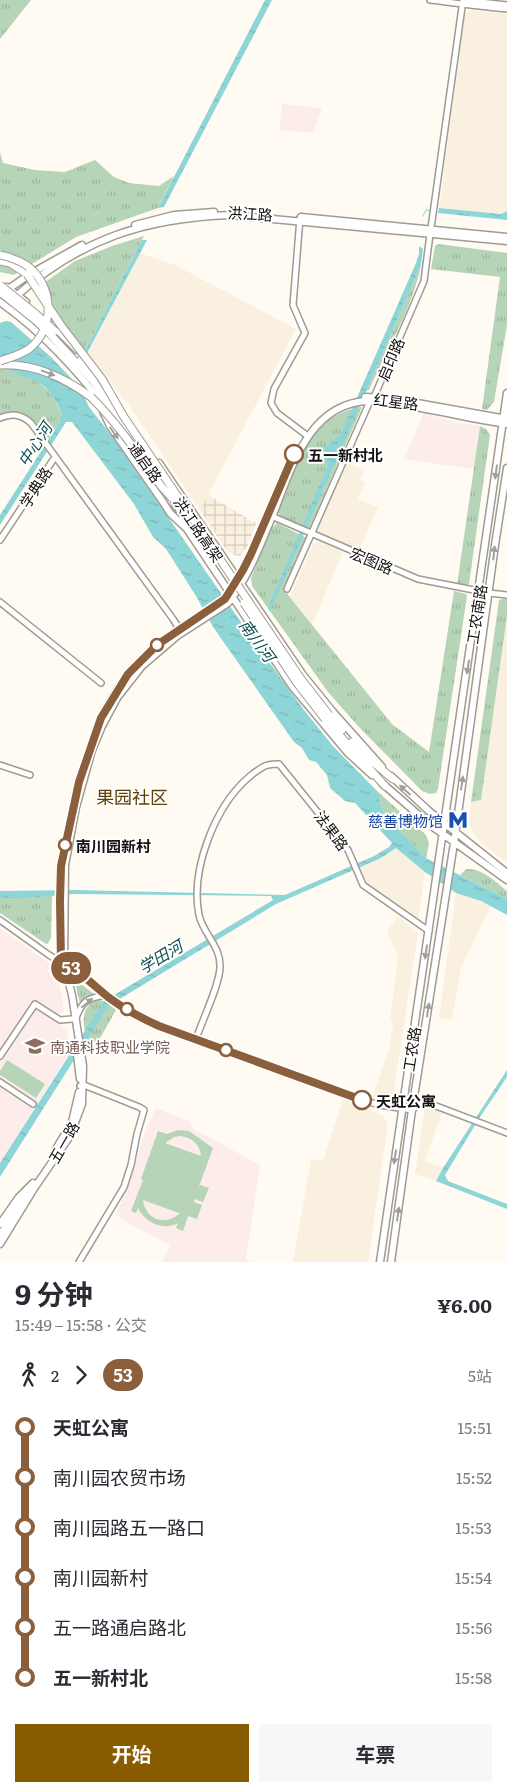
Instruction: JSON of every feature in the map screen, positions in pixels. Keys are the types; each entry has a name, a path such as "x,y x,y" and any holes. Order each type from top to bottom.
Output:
{"highway":[{"path":"0,255 17,260 35,273 45,288 48,299 48,314 43,331 35,344 19,355 0,361"},
{"path":"0,261 10,263 34,282 60,324 102,379 124,417"},
{"name":"洪江路高架","path":"0,284 36,314 90,370 124,417 327,717 393,779"},
{"name":"洪江路高架","path":"0,292 34,318 60,343 88,375 176,502 297,683 385,786"},
{"path":"0,365 38,369 70,383 91,396 111,417 162,488 176,502"}],"main road":[{"name":"洪江路","path":"0,296 9,288 91,240 145,221 174,215 221,212 507,237"},
{"name":"洪江路","path":"0,311 3,304 18,295 35,279 90,245 148,225 190,217 232,215 300,219"},
{"name":"洪江路","path":"430,231 507,242"},
{"name":"通启路","path":"0,284 18,295 57,330 97,375 303,675 323,700 393,779 444,824 507,873"},
{"name":"通启路","path":"3,304 54,347 92,390 140,453 182,514 187,529 292,686 348,752 443,835 507,880"},
{"name":"工农南路","path":"443,835 505,421 507,393"},
{"name":"红星路","path":"240,581 247,575 294,454 305,434 316,421 338,405 369,399 505,421"},
{"name":"红星路","path":"270,516 307,437 330,413 352,401"},
{"name":"工农南路","path":"454,842 507,468"},
{"name":"五一路","path":"0,1244 70,1136 82,1104 77,1039 63,963 62,889 76,807 92,750 117,698 131,678 180,631 227,601 240,581"},
{"name":"工农路","path":"380,1262 443,835"},
{"name":"工农路","path":"391,1262 412,1110 454,842"},
{"name":"五一路","path":"0,1235 72,1122 82,1086"},
{"path":"0,1224 12,1206 33,1184"}],"street":[{"path":"430,0 507,4"},
{"path":"462,2 470,6 507,9"},
{"name":"启印路","path":"287,589 309,533 424,280 462,2"},
{"path":"300,219 293,305 304,333 274,389 272,403 277,413 305,434"},
{"path":"0,418 14,414 30,423 180,631"},
{"name":"学典路","path":"0,540 53,460"},
{"name":"宏图路","path":"270,516 418,579 479,592"},
{"path":"489,594 507,595"},
{"path":"0,602 101,683"},
{"path":"0,764 30,775"},
{"name":"法果路","path":"196,1039 216,986 220,967 217,947 199,916 198,888 208,840 222,811 244,782 266,765 279,764 348,850 363,885 429,931"},
{"path":"0,920 140,1018 159,1026 362,1100 412,1110 423,1101 507,1133"},
{"path":"0,1056 35,1004 60,1020 74,1019 88,999 107,996"},
{"path":"0,1082 34,1104"},
{"path":"79,1262 124,1187 144,1110 82,1086"}],"shaded area":[{"path":"470,10 507,14 507,211 501,214 439,208 465,14"},
{"path":"282,104 322,108 313,133 279,130"},
{"path":"140,253 175,265 296,329 200,510 130,407 87,353"},
{"path":"424,413 451,421 480,426 474,469 404,459"},
{"path":"345,462 364,470 360,480 365,483 358,499 378,507 359,551 319,533 316,529"},
{"path":"208,495 256,523 247,547 240,556 227,551 200,510"},
{"path":"318,541 343,552 312,625 290,597 312,546"},
{"path":"507,616 507,863 480,842 471,828 469,818 471,802 481,800"},
{"path":"396,848 425,872 418,922 363,882 357,868 381,858"},
{"path":"456,893 491,906 461,968 452,1020 439,1018"},
{"path":"398,916 418,933 393,1095 389,1100 383,1102 372,1099 389,1049 393,1025 390,1020 398,956 387,931"},
{"name":"南通科技职业学院","path":"0,928 49,963 56,971 64,1012 59,1014 61,1027 67,1031 71,1051 0,1163"},
{"path":"343,1099 382,1115 388,1123 368,1262 293,1262 311,1160 323,1161"},
{"path":"425,1107 442,1112 425,1161 443,1168 436,1181 415,1174"},
{"path":"156,1108 189,1121 194,1129 260,1165 246,1259 251,1262 162,1262 170,1245 122,1220 116,1214 131,1179 147,1126"}],"green space":[{"path":"0,0 31,0 0,39"},
{"path":"0,152 3,163 35,170 65,172 95,160 114,177 129,183 159,186 174,176 158,208 76,237 14,275 0,272"},
{"path":"144,236 85,350 61,321 42,303 36,294 37,288 75,261"},
{"path":"438,244 507,253 507,325 494,402 487,410 482,409 500,277 431,269 435,246"},
{"path":"421,265 406,313 369,390 366,391"},
{"path":"0,357 8,363 13,372 37,381 52,395 62,414 58,425 47,441 37,427 25,417 0,417"},
{"path":"362,407 310,528 308,529 280,516 278,512 291,478 306,446 316,432 328,421 343,412"},
{"path":"480,426 486,429 490,435 469,584 465,586 457,585"},
{"path":"277,523 307,538 284,590 392,724 429,752 454,591 466,594 436,793 430,794 422,791 359,727 328,692 252,586 251,578 272,528"},
{"path":"507,598 507,616 481,800 471,802 499,600"},
{"path":"377,791 426,835 429,843 426,858 383,812"},
{"path":"466,869 483,873 493,879 507,891 507,899 460,875"},
{"path":"52,895 51,938 46,944 0,913 0,898 27,898"},
{"path":"77,981 94,994 88,996 80,1004 75,982"},
{"path":"99,1000 104,1001 116,1010 91,1054 85,1031 84,1015 91,1003"},
{"path":"7,1060 45,1084 36,1098 0,1075 0,1071"},
{"path":"178,1130 189,1131 213,1148 197,1192 200,1185 209,1188 203,1202 194,1199 194,1202 202,1205 197,1219 188,1216 183,1231 176,1228 178,1223 160,1226 145,1218 138,1208 136,1213 131,1211 158,1131 167,1134","holes":["181,1136 195,1142 201,1156 165,1143 174,1137","143,1200 179,1213 180,1213 168,1220 157,1219 148,1212"]}],"water":[{"path":"265,0 272,0 164,207 158,208"},
{"path":"439,208 501,214 507,211 507,220 438,213"},
{"path":"142,240 147,240 87,353 85,350"},
{"path":"419,246 423,249 421,265 270,612 268,608 328,465 323,454 325,447 341,434 416,263"},
{"path":"11,322 51,357 80,388 89,407 114,439 304,710 332,745 377,791 383,812 393,824 426,858 507,899 507,915 481,901 456,893 425,872 396,848 381,858 276,904 108,1006 0,1177 0,1163 104,1001 273,900 271,896 75,894 0,898 0,891 75,890 285,895 374,856 392,843 355,803 345,801 330,788 327,775 316,762 309,760 302,748 294,742 213,627 166,549 153,537 134,504 72,422 66,422 0,525 0,515 58,425 62,414 54,398 42,385 37,381 16,374 0,357 0,323"},
{"path":"507,1070 507,1077 445,1175 448,1181 507,1204 507,1209 436,1181"}],"waterway":[{"path":"423,216 426,210 432,211"}],"bus line":[{"name":"53","path":"294,454 266,523 243,570 225,599 157,645 128,674 106,706 89,747 67,830 61,866 61,962 140,1018 362,1100"}],"place":[{"name":"五一新村北","path":"294,454"},
{"name":"慈善博物馆","path":"458,820"},
{"name":"南川园新村","path":"65,845"},
{"name":"南通科技职业学院","path":"35,1046"},
{"name":"天虹公寓","path":"362,1100"}],"district":[{"name":"果园社区","path":"132,796"}],"water label":[{"name":"中心河","path":"34,444"},
{"name":"南川河","path":"258,640"},
{"name":"学田河","path":"160,956"}]}
